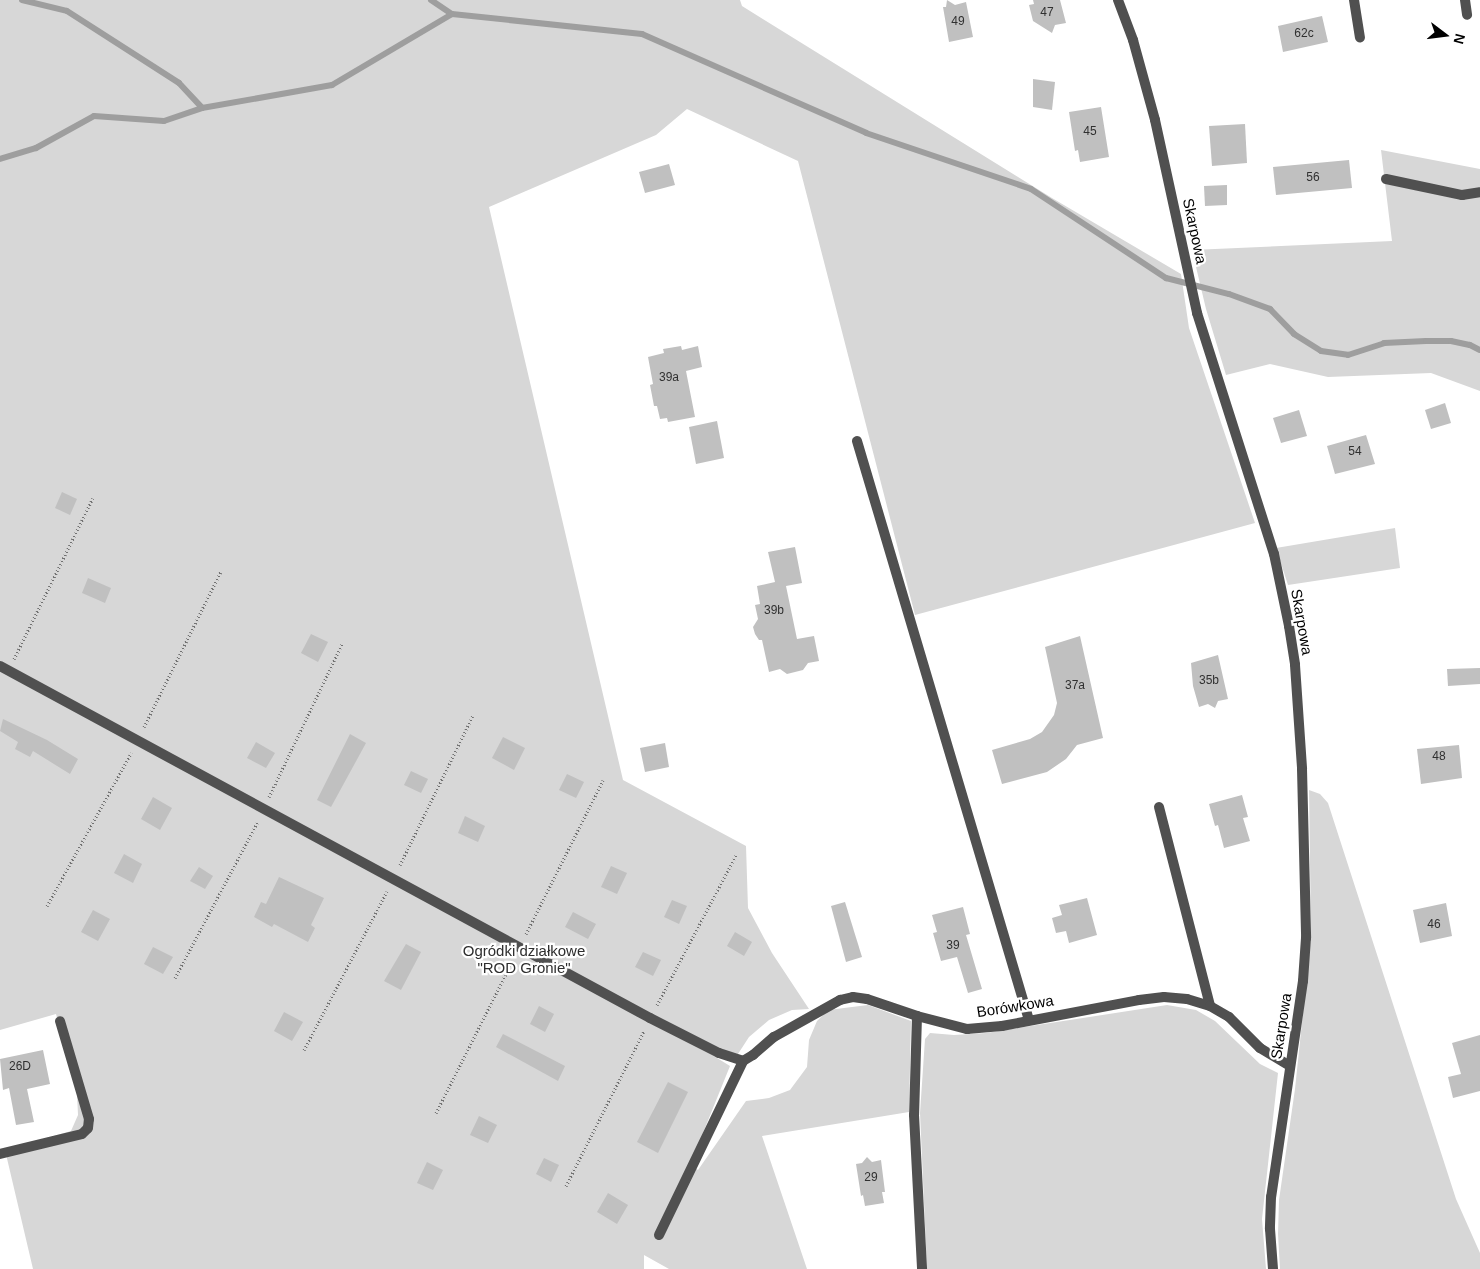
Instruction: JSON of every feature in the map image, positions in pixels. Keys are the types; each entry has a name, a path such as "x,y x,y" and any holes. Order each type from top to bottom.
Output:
{"street":[{"name":"Skarpowa","path":"1118,0 1133,40 1155,120 1197,313 1261,508 1274,554 1289,626 1298,704 1306,938 1303,981 1271,1197 1270,1228 1273,1269"},
{"path":"1354,0 1360,38"},
{"path":"1464,0 1467,16"},
{"path":"1386,179 1462,195 1480,192"},
{"path":"857,441 1029,1020"},
{"path":"4,668 641,1013 719,1054 743,1060 659,1235"},
{"path":"1159,806 1210,1006"},
{"name":"Borówkowa","path":"743,1060 753,1055 774,1037 799,1022 846,999 867,999 917,1016 967,1029 1002,1026 1164,997 1187,999 1210,1006 1229,1017 1260,1048 1290,1066"},
{"path":"917,1016 914,1115 922,1269"},
{"path":"0,1154 82,1134 88,1128 89,1119 60,1022"}],"path":[{"path":"4,668 93,498"}],"green space":[{"name":"Ogródki działkowe \"ROD Gronie\"","path":"0,0 740,0 742,6 1052,198 1181,274 1189,328 1255,523 915,615 798,161 687,109 656,135 489,207 623,780 746,846 748,908 772,953 809,1009 792,1010 769,1020 749,1037 736,1057 721,1049 717,1058 730,1066 690,1165 698,1170 746,1101 769,1098 790,1090 807,1067 809,1040 817,1021 828,1010 868,1005 911,1021 909,1112 762,1136 807,1269 669,1269 644,1255 644,1269 33,1269 5,1150 71,1131 78,1115 77,1094 56,1014 0,1030"},
{"path":"1381,150 1480,169 1480,391 1431,373 1328,377 1270,364 1226,375 1206,309 1192,250 1392,241"},
{"path":"1395,528 1400,568 1288,585 1276,548"},
{"path":"1309,790 1320,794 1328,803 1456,1199 1480,1253 1480,1269 1280,1269 1279,1200 1295,1089 1311,936"},
{"path":"1167,1005 1196,1010 1215,1021 1260,1064 1278,1073 1262,1219 1266,1269 927,1269 920,1113 925,1039 930,1033 954,1035 986,1033"}],"building":[{"path":"947,0 955,5 966,2 973,37 949,42 943,7 946,7"},
{"path":"1033,0 1060,0 1066,23 1055,25 1052,33 1033,21 1029,5 1034,4"},
{"path":"1322,16 1328,42 1283,52 1278,26"},
{"path":"1033,79 1055,82 1052,110 1033,107"},
{"path":"1101,107 1109,157 1080,162 1078,150 1075,151 1069,112"},
{"path":"1245,124 1247,163 1212,166 1209,126"},
{"path":"1349,160 1352,188 1276,195 1273,167"},
{"path":"669,164 675,185 645,193 639,172"},
{"path":"1227,185 1227,205 1205,206 1204,186"},
{"path":"681,346 682,350 698,346 702,367 686,371 695,417 668,422 667,418 660,419 657,406 654,406 650,385 653,384 648,357 664,353 663,349"},
{"path":"1445,403 1451,423 1431,429 1425,410"},
{"path":"1299,410 1307,436 1281,443 1273,418"},
{"path":"717,421 724,458 696,464 689,427"},
{"path":"1366,435 1375,464 1335,474 1327,446"},
{"path":"62,492 77,499 70,515 55,508"},
{"path":"795,547 802,583 786,586 797,639 814,636 819,661 808,663 803,670 787,674 780,669 769,672 762,640 759,640 753,627 758,619 755,605 760,604 757,586 775,582 768,552"},
{"path":"88,578 111,588 105,603 82,593"},
{"path":"311,634 328,642 318,662 301,653"},
{"path":"1080,636 1103,738 1077,745 1066,759 1047,772 1002,784 992,750 1030,739 1042,732 1054,715 1057,703 1045,647"},
{"path":"1218,655 1228,699 1218,701 1215,708 1208,704 1199,707 1193,686 1191,663"},
{"path":"1480,668 1480,684 1448,686 1447,669"},
{"path":"3,719 47,740 78,759 70,774 33,751 30,757 15,749 18,742 0,731"},
{"path":"350,734 366,743 331,807 317,800"},
{"path":"503,737 525,748 514,770 492,758"},
{"path":"256,742 275,753 266,768 247,758"},
{"path":"665,743 669,767 645,772 640,748"},
{"path":"1459,745 1462,778 1421,784 1417,749"},
{"path":"411,771 428,779 421,793 404,785"},
{"path":"567,774 584,782 576,798 559,790"},
{"path":"1242,795 1248,817 1243,818 1250,841 1224,848 1218,825 1215,826 1209,804"},
{"path":"153,797 172,808 160,830 141,819"},
{"path":"465,816 485,826 478,842 458,833"},
{"path":"124,854 142,864 133,883 114,873"},
{"path":"611,866 627,873 617,894 601,887"},
{"path":"199,867 213,876 205,889 190,881"},
{"path":"279,877 324,898 311,925 315,928 308,942 274,924 272,927 254,917 261,902 266,904"},
{"path":"1087,898 1097,935 1069,943 1066,931 1056,933 1052,918 1062,915 1059,905"},
{"path":"672,900 687,906 679,924 664,917"},
{"path":"845,902 862,957 846,962 831,906"},
{"path":"1446,903 1452,936 1420,943 1413,910"},
{"path":"963,907 970,934 966,935 982,989 968,993 957,957 941,961 933,933 937,932 932,915"},
{"path":"93,910 110,919 98,941 81,932"},
{"path":"573,912 596,924 588,939 565,927"},
{"path":"735,932 752,942 744,956 727,946"},
{"path":"406,944 421,952 401,990 384,981"},
{"path":"153,947 173,957 163,974 144,964"},
{"path":"643,952 661,960 653,976 635,967"},
{"path":"539,1006 554,1014 545,1032 530,1024"},
{"path":"284,1012 303,1022 292,1041 274,1031"},
{"path":"503,1034 565,1066 558,1081 496,1047"},
{"path":"1480,1035 1480,1091 1453,1098 1448,1077 1461,1074 1452,1043"},
{"path":"43,1050 50,1084 27,1089 34,1122 16,1125 9,1088 3,1090 0,1059"},
{"path":"668,1082 688,1092 658,1153 637,1142"},
{"path":"479,1116 497,1125 488,1143 470,1135"},
{"path":"867,1157 872,1162 881,1160 885,1192 882,1192 884,1203 865,1206 863,1195 861,1196 856,1164 862,1163"},
{"path":"544,1158 559,1165 551,1182 536,1174"},
{"path":"427,1162 443,1170 433,1190 417,1183"},
{"path":"608,1193 628,1205 617,1224 597,1212"}],"waterway":[{"path":"22,0 67,11 179,83 202,108"},
{"path":"431,0 452,14 642,34 866,133 1031,189 1166,278 1229,294 1270,309 1294,334 1321,351 1348,355 1384,343 1426,341 1451,341 1470,345 1480,350"},
{"path":"0,159 36,148 94,116 164,121 202,108 332,85 452,14"}]}
